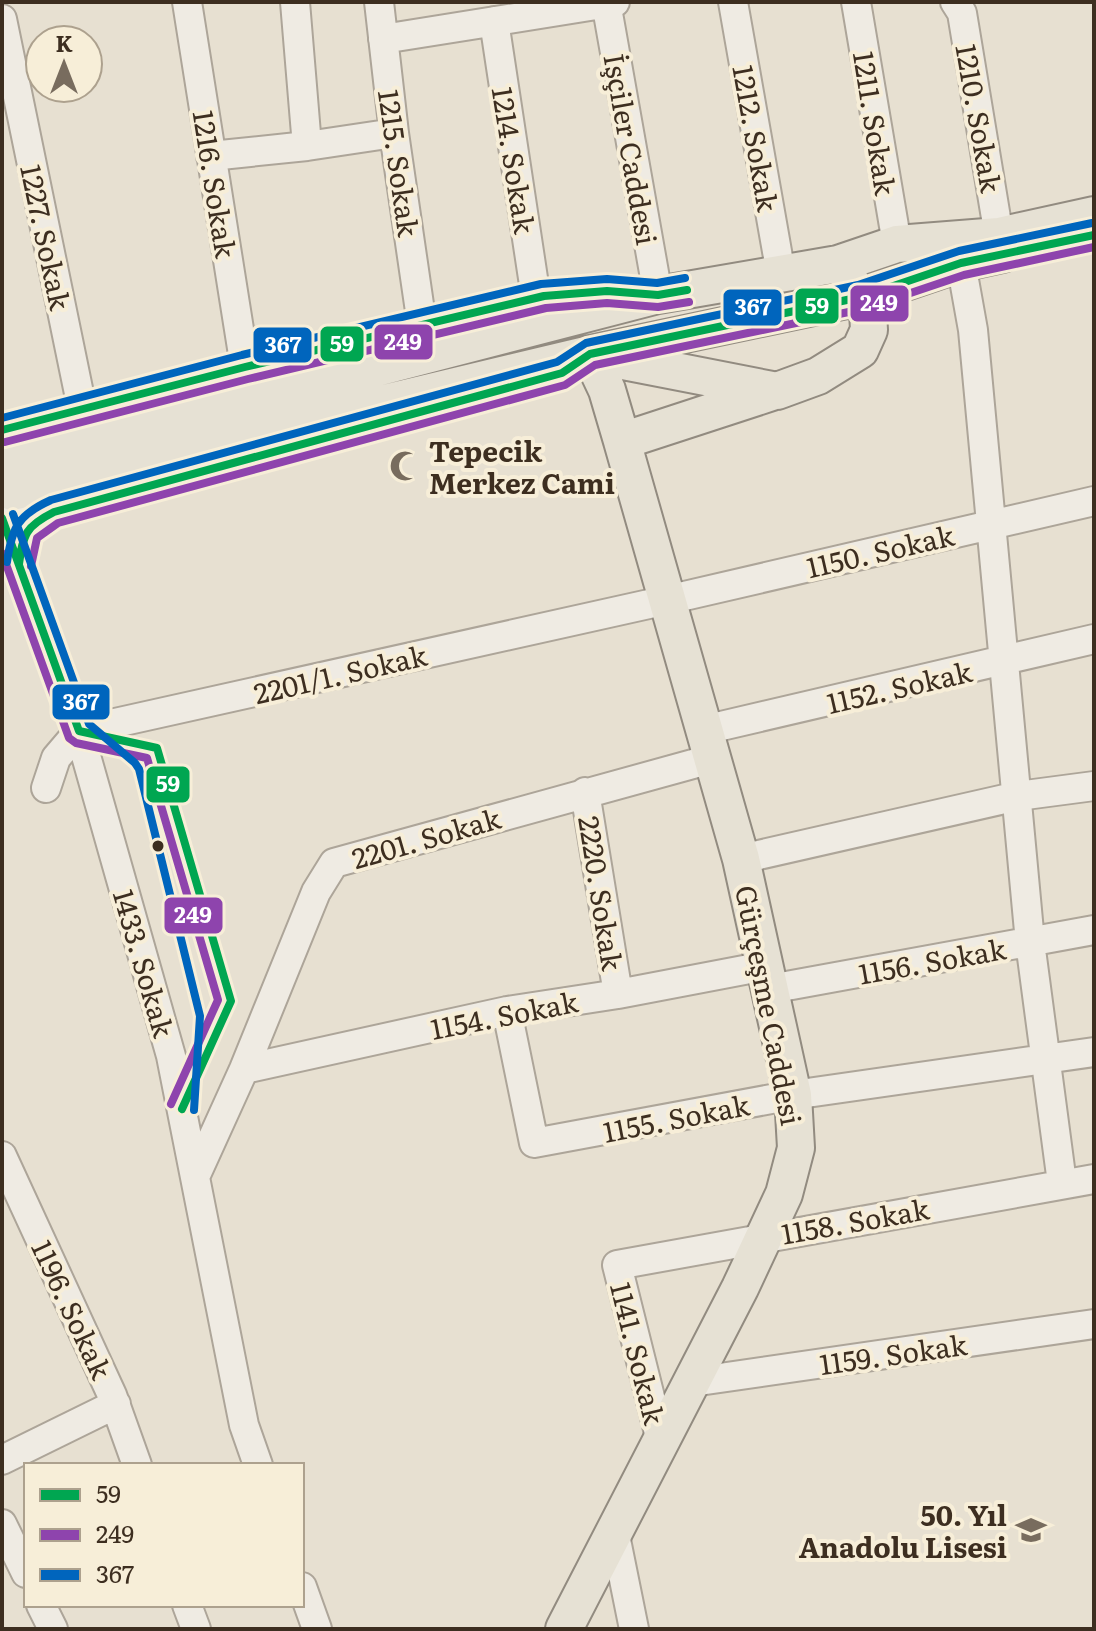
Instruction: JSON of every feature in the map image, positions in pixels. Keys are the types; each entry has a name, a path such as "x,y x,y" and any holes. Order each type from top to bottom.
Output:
{"main road":[{"path":"5,483 658,295 838,264 897,244 999,236 1094,215"},
{"path":"5,483 861,297 961,263 1094,235"},
{"path":"622,441 818,376 860,350 869,330 868,312 838,264"},
{"path":"590,354 777,391"},
{"name":"Gürçeşme Caddesi","path":"564,1629 692,1382 784,1194 796,1148 793,1095 741,859 607,390 590,354"}],"street":[{"name":"1216. Sokak","path":"187,2 245,367"},
{"path":"295,2 307,146"},
{"name":"1215. Sokak","path":"379,2 394,133 422,325"},
{"name":"İşçiler Caddesi","path":"606,2 658,295"},
{"path":"383,39 615,2"},
{"name":"1212. Sokak","path":"733,2 781,274"},
{"name":"1211. Sokak","path":"856,2 897,244"},
{"name":"1210. Sokak","path":"955,2 962,13 999,236"},
{"name":"1227. Sokak","path":"2,19 82,408"},
{"name":"1214. Sokak","path":"494,21 536,298"},
{"path":"211,156 394,133"},
{"path":"961,263 973,330 1030,942 1062,1183"},
{"path":"590,354 562,373 54,512 22,519 8,518 5,483 82,408 536,298 607,291 658,295"},
{"name":"1433. Sokak","path":"5,483 19,564 79,731 171,1056 244,1425 257,1463"},
{"name":"1150. Sokak","path":"667,600 1094,501"},
{"path":"19,564 22,533 34,521 54,512"},
{"name":"2201/1. Sokak","path":"79,731 667,600"},
{"name":"1152. Sokak","path":"708,744 1094,639"},
{"path":"46,788 56,758 79,731"},
{"name":"2201. Sokak","path":"195,1177 244,1069 316,892 334,863 585,792 708,744"},
{"path":"741,859 1018,796 1094,786"},
{"name":"2220. Sokak","path":"585,792 618,994"},
{"name":"1156. Sokak","path":"768,978 1030,942 1094,930"},
{"name":"1154. Sokak","path":"244,1069 507,1011 618,994 768,978"},
{"name":"1155. Sokak","path":"507,1011 534,1143 793,1095 1094,1052"},
{"name":"1196. Sokak","path":"2,1156 116,1404 136,1463"},
{"name":"1158. Sokak","path":"617,1265 1094,1179"},
{"name":"1141. Sokak","path":"617,1265 661,1441"},
{"name":"1159. Sokak","path":"692,1382 1094,1324"},
{"path":"2,1460 116,1404"},
{"path":"2,1524 24,1569"},
{"path":"614,1530 634,1629"},
{"path":"304,1593 317,1629"},
{"path":"42,1607 53,1629"},
{"path":"188,1607 196,1629"}],"transit line":[{"name":"367","path":"7,562 18,524 31,511 51,500 557,362 586,343 858,285 959,251 1092,223"},
{"name":"59","path":"19,564 28,532 37,522 54,512 562,373 590,354 861,297 961,263 1094,235"},
{"name":"249","path":"31,566 37,538 58,523 565,385 595,365 863,309 964,275 1094,247"},
{"name":"367","path":"2,418 242,355 541,284 607,279 657,283 685,278"},
{"name":"59","path":"2,430 245,367 544,296 607,291 658,295 687,290"},
{"name":"249","path":"5,442 248,379 546,308 607,303 658,307 689,302"},
{"name":"367","path":"13,514 89,724 139,769 200,1016 194,1110"},
{"name":"59","path":"2,518 79,731 157,748 231,1001 182,1109"},
{"name":"249","path":"2,553 69,738 76,743 147,758 218,1000 171,1104"}],"place":[{"name":"Tepecik Merkez Cami","path":"405,466"},
{"name":"50. Yıl Anadolu Lisesi","path":"1031,1530"}]}
